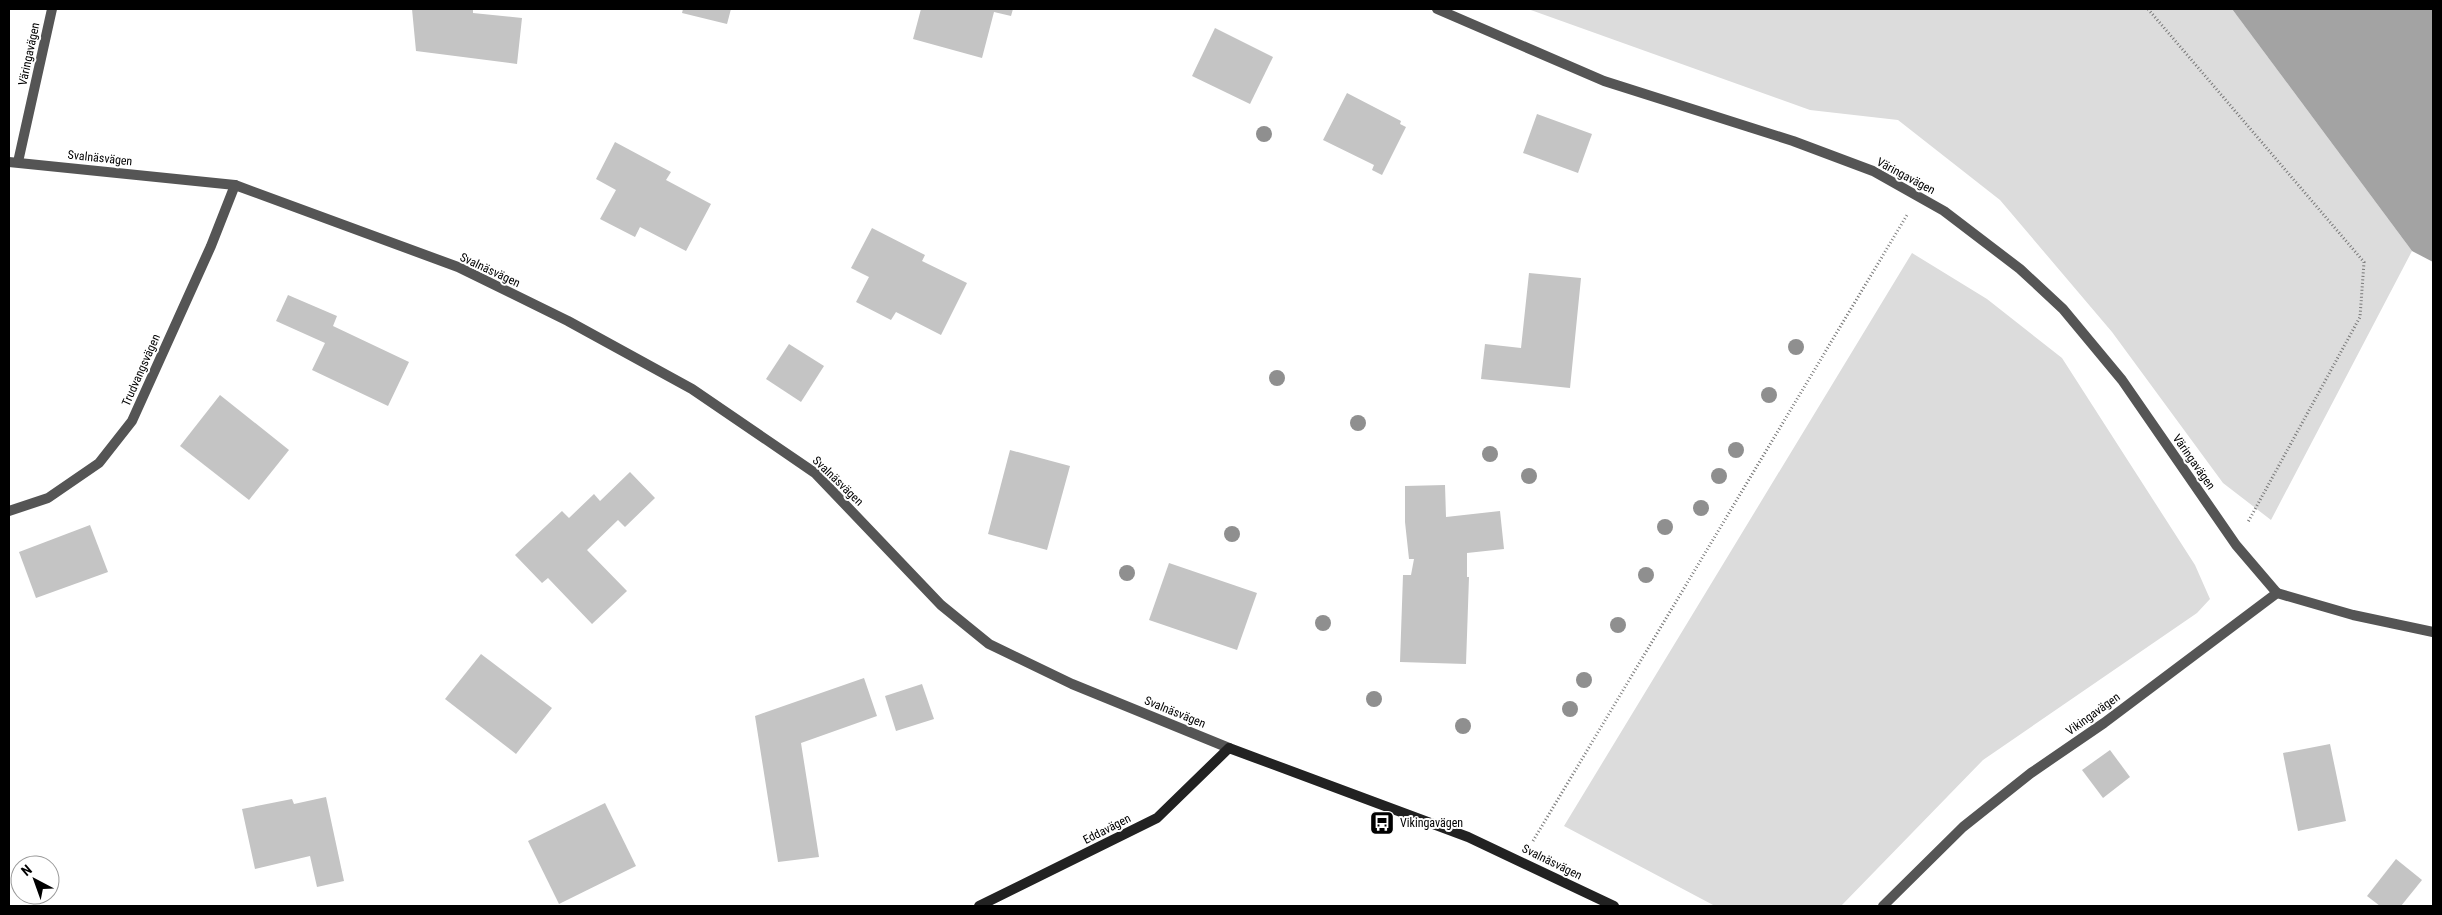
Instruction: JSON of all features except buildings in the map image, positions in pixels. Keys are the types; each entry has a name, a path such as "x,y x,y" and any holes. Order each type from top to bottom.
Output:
{"street":[{"name":"Väringavägen","path":"13,162 52,9"},
{"name":"Väringavägen","path":"1437,9 1604,81 1793,141 1864,168 1944,211 2020,269 2063,309 2122,380 2236,545"},
{"name":"Svalnäsvägen","path":"13,162 234,185 458,267 568,321 692,389 814,472 941,605 989,644 1072,684 1229,748 1468,837 1614,906"},
{"name":"Trudvangsvägen","path":"9,511 48,498 100,462 132,421 210,246 234,185"},
{"path":"2236,545 2277,594 2353,615 2433,632"},
{"name":"Vikingavägen","path":"1883,906 1971,821 2031,773 2104,722 2277,594"},
{"name":"Eddavägen","path":"979,906 1157,818 1229,748"}],"path":[{"path":"2148,9 2364,262 2360,317 2236,545"},
{"path":"1521,861 1919,196"}],"shaded area":[{"path":"1528,9 2232,9 2412,251 2271,520 2223,483 2112,332 2000,200 1898,120 1810,110"},
{"path":"2232,9 2433,9 2433,262 2412,251"},
{"path":"1912,253 1987,299 2062,358 2195,565 2210,599 2197,613 1983,760 1841,906 1715,906 1564,826"}],"place":[{"name":"Vikingavägen","path":"1382,823"}]}
